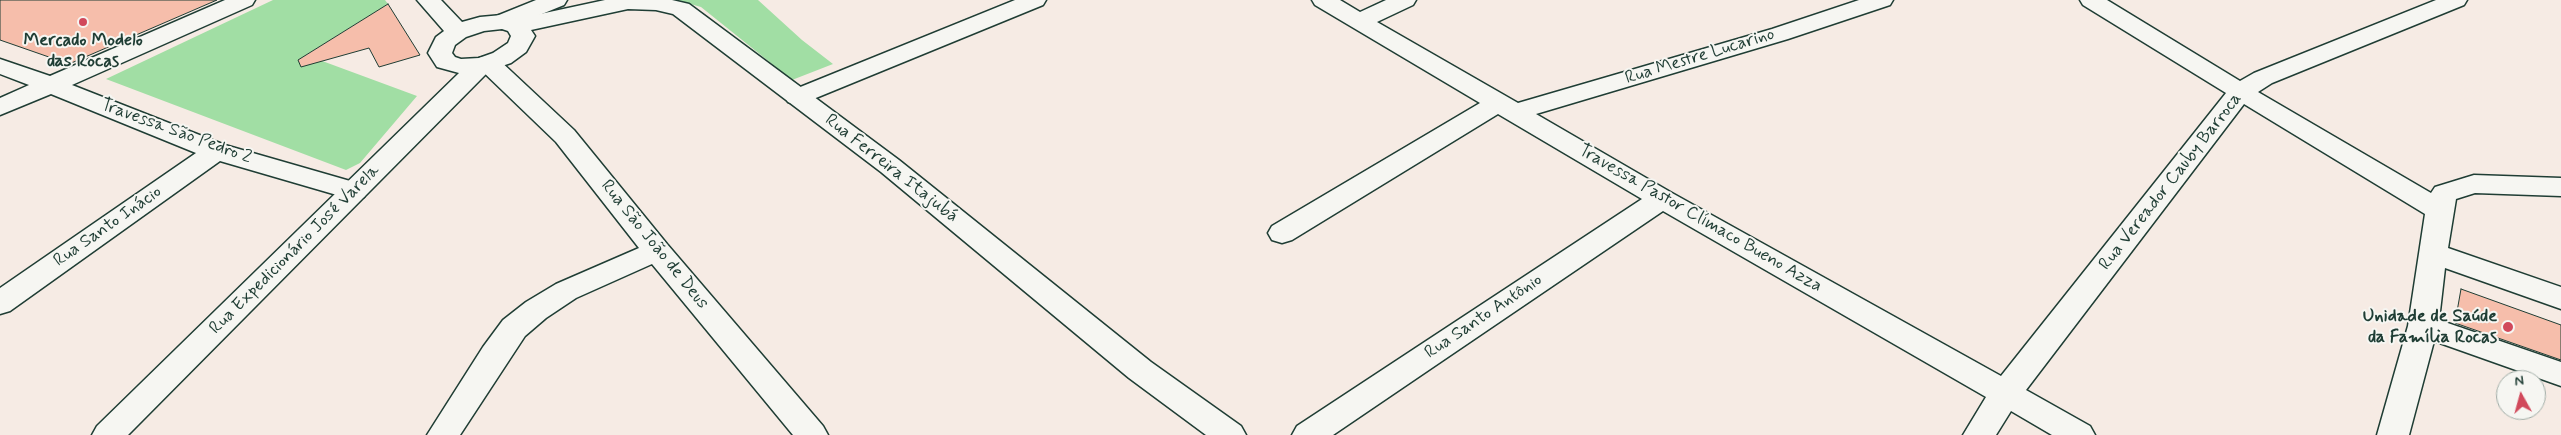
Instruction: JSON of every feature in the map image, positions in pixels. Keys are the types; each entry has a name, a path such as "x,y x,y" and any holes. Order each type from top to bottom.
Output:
{"street":[{"path":"0,107 244,0"},
{"path":"428,0 458,32"},
{"path":"510,24 523,36 518,47 502,58 485,64 461,66 446,62 440,54 444,42 458,32 480,24 510,24 556,0"},
{"path":"797,97 1035,0"},
{"name":"Travessa Pastor Clímaco Bueno Azza","path":"1323,0 1662,199 2079,435"},
{"path":"1360,21 1405,0"},
{"name":"Rua Mestre Lucarino","path":"1282,233 1508,107 1780,34 1882,0"},
{"path":"2091,0 2241,92 2440,207"},
{"name":"Rua Vereador Cauby Barroca","path":"1979,435 2005,394 2241,92 2263,78 2456,0"},
{"name":"Rua Ferreira Itajubá","path":"510,24 628,2 666,4 681,9 890,166 1140,370 1230,435"},
{"name":"Rua Expedicionário José Varela","path":"108,435 354,190 485,64"},
{"name":"Rua São João de Deus","path":"485,64 565,136 656,251 812,435"},
{"name":"Travessa São Pedro 2","path":"0,66 51,84 216,151 354,190"},
{"name":"Rua Santo Inácio","path":"0,303 216,151"},
{"path":"2393,435 2423,326 2440,207 2445,193 2474,184 2561,187"},
{"name":"Rua Santo Antônio","path":"1308,435 1662,199"},
{"path":"443,435 494,355 514,328 536,310 566,291 656,251"},
{"path":"2433,253 2561,298"},
{"path":"2423,326 2561,374"}],"green space":[{"path":"273,0 385,0 388,4 306,55 417,96 360,163 346,170 106,79"},
{"path":"676,0 758,0 802,40 833,64 792,80 701,7"}],"building":[{"name":"Mercado Modelo das Rocas","path":"0,0 217,0 69,64 0,40"},
{"path":"388,4 420,55 379,67 369,48 301,67 298,60"},
{"name":"Unidade de Saúde da Família Rocas","path":"2461,289 2561,325 2561,360 2455,323"}],"place":[{"name":"Mercado Modelo das Rocas","path":"83,22"},
{"name":"Unidade de Saúde da Família Rocas","path":"2508,327"}]}
